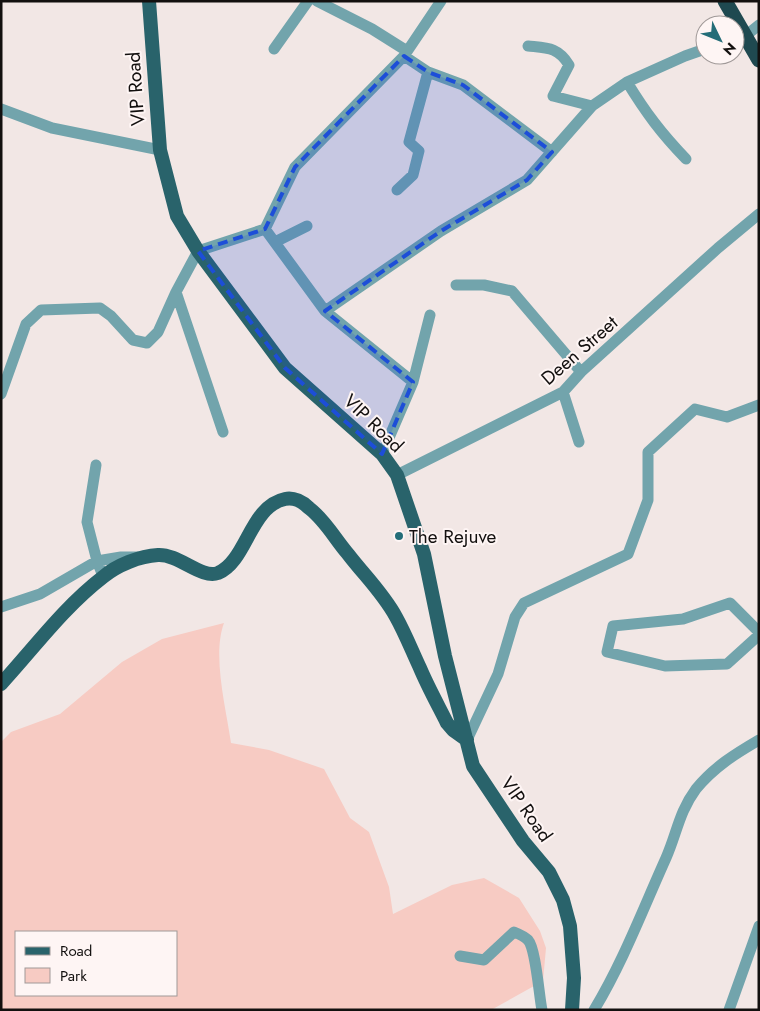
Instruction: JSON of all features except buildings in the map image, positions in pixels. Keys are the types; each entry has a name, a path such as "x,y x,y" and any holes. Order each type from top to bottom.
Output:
{"highway":[{"path":"726,1 731,15"},
{"path":"745,44 759,60"}],"main road":[{"name":"VIP Road","path":"149,1 160,150 177,216 198,251 285,368 382,454 397,475 424,554 445,656 473,766 523,841 549,872 563,900 571,935 574,978 572,1010"},
{"path":"1,684 76,602 103,576 123,565 160,555 170,556 207,574 218,573 230,565 270,506 286,499 294,499 302,502 322,520 387,601 447,723 467,740"}],"street":[{"path":"274,49 308,1"},
{"path":"317,1 372,29 406,53 428,72 463,85 552,152"},
{"path":"1,394 26,324 41,310 100,308 111,316 133,340 147,343 158,332 176,292 198,251 265,229 294,167 406,53 441,1"},
{"path":"745,35 759,25"},
{"path":"528,46 554,49 564,56 569,65 553,96 592,106"},
{"path":"325,311 442,231 528,180 592,106 627,82 695,52"},
{"path":"397,190 413,175 419,151 409,142 428,72"},
{"path":"627,82 646,114 686,159"},
{"path":"1,109 52,128 160,150"},
{"name":"Deen Street","path":"397,475 563,392 581,372 718,248 759,214"},
{"path":"275,242 306,226"},
{"path":"265,229 325,311 413,382"},
{"path":"456,285 484,284 512,291 581,372"},
{"path":"176,292 223,432"},
{"path":"382,454 413,382 430,315"},
{"path":"563,392 580,442"},
{"path":"467,740 498,674 515,617 524,603 628,554 648,500 648,452 695,409 726,417 759,405"},
{"path":"96,465 87,522 103,576"},
{"path":"1,607 40,594 97,561 121,556 148,557"},
{"path":"730,603 759,634 727,664 665,666 606,652 612,626 683,619 730,603"},
{"path":"594,1010 628,946 667,856 684,807 698,787 726,759 759,740"},
{"path":"730,1010 759,926"},
{"path":"460,956 484,960 514,932 522,935 530,941 534,956 542,1010"}],"highlighted area":[{"path":"404,56 428,72 463,85 552,152 527,180 441,231 325,311 413,382 382,454 285,368 198,251 265,229 295,167"}],"green space":[{"path":"224,623 219,650 223,698 231,743 269,750 324,769 350,818 369,832 389,887 393,914 452,885 484,878 519,898 540,931 546,948 543,981 491,1010 1,1010 1,742 11,732 60,714 122,662 162,639"}],"place":[{"name":"The Rejuve","path":"399,536"}]}
